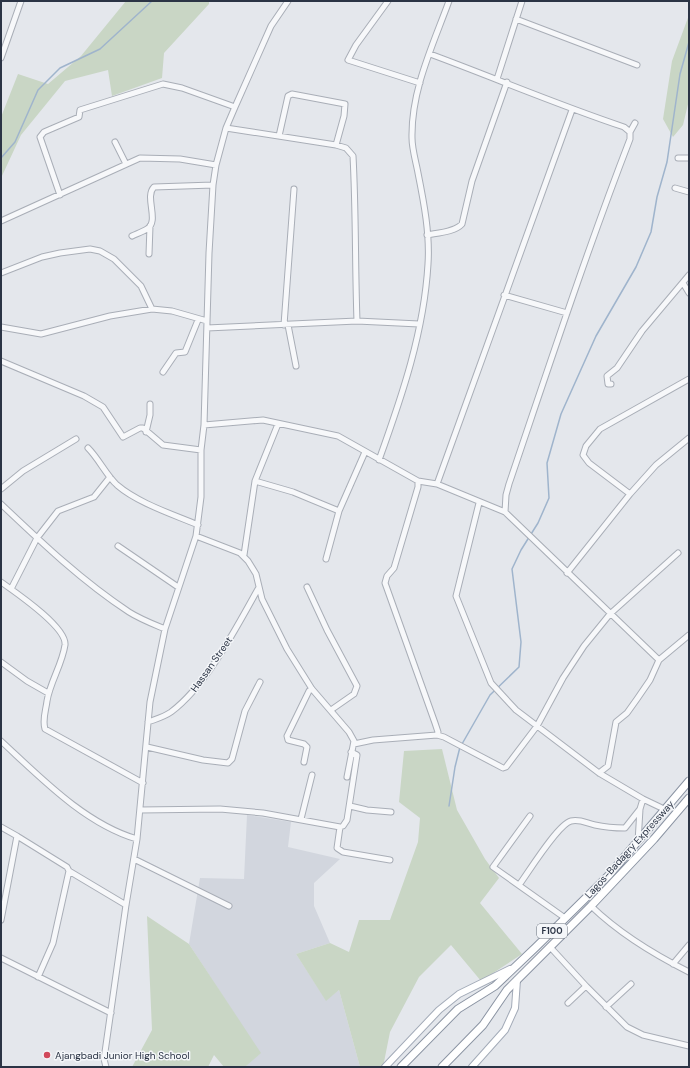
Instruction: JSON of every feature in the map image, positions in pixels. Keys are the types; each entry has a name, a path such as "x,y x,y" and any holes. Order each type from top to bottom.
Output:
{"highway":[{"name":"Lagos-Badagry Expressway","path":"401,1067 458,1009 495,986 517,966 609,875 689,781"},
{"name":"Lagos-Badagry Expressway","path":"442,1067 483,1026 507,990 551,948 591,906 658,835 689,798"}],"main road":[{"name":"Lagos-Badagry Expressway","path":"386,1067 439,1010 459,994 517,966"},
{"path":"472,1067 505,1030 515,1008 517,980"}],"street":[{"path":"1,58 21,1"},
{"path":"106,1067 104,1058 137,839 147,747 148,722 154,678 165,629 196,536 198,525 201,497 201,450 204,425 213,185 216,164 226,128 234,107 271,26 288,1"},
{"path":"388,1 356,45 348,60 420,82"},
{"path":"379,460 412,362 429,263 426,212 412,139 414,109 420,82 449,1"},
{"path":"497,79 522,1"},
{"path":"516,19 637,65"},
{"path":"430,54 507,82 572,110 624,127 630,132"},
{"path":"427,234 452,230 459,228 462,224 472,181 507,82"},
{"path":"60,195 40,137 44,132 79,117 80,110 163,84 182,88 234,107"},
{"path":"278,136 288,96 292,94 345,104 344,116 336,145"},
{"path":"437,484 572,110"},
{"path":"505,512 506,495 567,313 630,139 630,132 635,123"},
{"path":"226,128 336,145 346,148 353,156 357,321"},
{"path":"115,142 126,164"},
{"path":"1,221 140,158 180,159 216,164"},
{"path":"678,158 689,158"},
{"path":"149,254 150,226 152,222 151,192 154,187 213,185"},
{"path":"675,188 689,192"},
{"path":"294,189 286,325 296,366"},
{"path":"132,236 150,226"},
{"path":"1,273 60,253 90,249 100,251 114,259 142,286 152,309"},
{"path":"611,384 608,384 607,376 617,368 642,331 689,275"},
{"path":"683,284 689,292"},
{"path":"504,295 567,313"},
{"path":"1,327 41,334 110,316 152,309 172,311 198,320 207,321"},
{"path":"162,372 176,354 185,352 198,320"},
{"path":"207,328 357,321 419,324"},
{"path":"1,361 98,404 107,411 124,437 140,428 143,428 163,445 201,450"},
{"path":"630,494 589,463 583,455 584,450 600,429 689,379"},
{"path":"146,432 150,415 150,404"},
{"path":"204,425 263,420 338,436 418,481 437,484 505,512 659,660"},
{"path":"244,555 255,481 278,424"},
{"path":"567,573 630,494 656,466 689,438"},
{"path":"1,488 23,471 76,439"},
{"path":"88,448 110,477 123,489 160,510 198,525"},
{"path":"326,559 339,511 365,452"},
{"path":"11,589 37,538 58,511 94,497 110,477"},
{"path":"255,481 293,492 339,511"},
{"path":"418,481 418,487 394,568 387,576 385,583 436,723 438,732 436,735"},
{"path":"479,502 456,596 466,625 495,688 516,710 599,773 643,799 664,809"},
{"path":"1,504 60,560 95,588 131,613 165,629"},
{"path":"196,536 244,555 254,570 258,589 287,650 312,689 349,732 354,744 346,777"},
{"path":"118,546 178,587"},
{"path":"354,744 373,740 436,735 460,745 503,768 506,767 520,751 563,678 584,646 610,614 678,553"},
{"path":"1,582 28,602 64,636 65,645 48,693 44,720 45,729 143,782"},
{"path":"307,587 326,630 356,686 354,694 331,710"},
{"name":"Hassan Street","path":"148,722 170,713 194,690 232,634 258,589"},
{"path":"599,773 608,766 616,722 627,712 637,699 650,680 659,660 689,635"},
{"path":"1,662 27,681 48,693"},
{"path":"147,747 203,760 228,763 232,759 234,753 245,711 260,682"},
{"path":"304,762 307,746 288,740 287,736 309,691 312,689"},
{"path":"1,741 62,798 120,832 137,839"},
{"path":"140,810 220,809 300,819 340,827 345,824 350,806 357,755 351,752"},
{"path":"300,819 312,775"},
{"path":"638,842 640,810 643,799"},
{"path":"350,806 391,812"},
{"path":"520,885 553,837 567,823 571,821 585,821 594,825 625,828 640,810"},
{"path":"530,816 493,867 565,918"},
{"path":"1,827 67,867 68,871 126,906"},
{"path":"340,827 339,851 390,860"},
{"path":"1,920 17,836"},
{"path":"134,859 229,906"},
{"path":"38,977 53,943 68,871"},
{"path":"591,906 608,923 654,955 689,972"},
{"path":"673,964 689,945"},
{"path":"551,948 627,1028 644,1035 689,1046"},
{"path":"1,958 111,1013"},
{"path":"606,1007 631,984"},
{"path":"568,1003 586,986"}],"shaded area":[{"path":"247,815 291,822 288,847 340,859 314,883 314,906 330,943 296,954 326,1000 339,990 360,1067 245,1067 260,1053 189,944 200,878 244,879"}],"green space":[{"path":"126,1 209,1 209,4 164,53 162,78 112,96 108,70 65,81 21,135 1,178 1,117 18,74 48,84 81,56"},
{"path":"689,15 689,100 683,125 673,137 663,119 672,61"},
{"path":"442,749 457,810 485,859 499,878 480,903 522,954 481,981 451,945 419,977 390,1032 383,1067 360,1067 339,990 326,1001 296,954 330,943 349,952 359,920 390,920 418,842 420,818 399,802 404,751"},
{"path":"147,916 189,944 261,1053 245,1067 224,1067 214,1055 208,1067 132,1067 152,1030"}],"waterway":[{"path":"1,158 15,142 38,90 60,68 100,49 152,1"},
{"path":"462,744 490,695 519,667 521,642 512,569 521,550 538,523 549,498 547,463 561,414 596,336 636,267 651,232 657,197 667,162 680,74 689,42"},
{"path":"449,806 455,767 460,747"}],"place":[{"name":"Ajangbadi Junior High School","path":"47,1055"}]}
